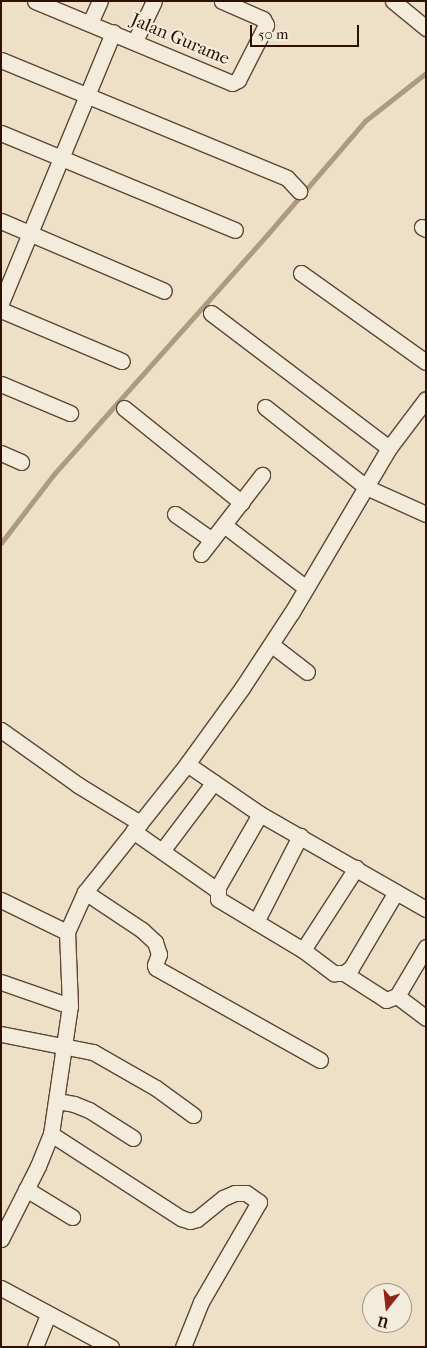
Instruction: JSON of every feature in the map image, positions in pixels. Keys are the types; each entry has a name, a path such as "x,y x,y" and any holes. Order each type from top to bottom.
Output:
{"street":[{"name":"Jalan Gurame","path":"35,1 232,83 238,80 266,25 263,19 222,1"},
{"path":"90,23 100,1"},
{"path":"135,41 154,1"},
{"path":"393,1 426,28"},
{"path":"1,303 63,158 113,32"},
{"path":"1,60 86,97 286,178 298,191"},
{"path":"1,132 235,230"},
{"path":"1,221 164,291"},
{"path":"301,273 359,317 426,362"},
{"path":"1,310 122,361"},
{"path":"211,313 389,448"},
{"path":"1,384 70,413"},
{"path":"1,1239 51,1134 70,1006 67,932 85,892 187,764 272,645 389,448 426,399"},
{"path":"265,407 366,487 426,514"},
{"path":"124,408 242,503"},
{"path":"1,453 21,462"},
{"path":"201,554 262,475"},
{"path":"175,514 212,540"},
{"path":"224,526 306,588"},
{"path":"272,645 307,672"},
{"path":"1,730 137,827 162,851 217,890"},
{"path":"187,764 260,814 426,908"},
{"path":"162,851 214,782"},
{"path":"260,814 217,890 218,899 303,950 334,973 344,973 386,1000 398,996 426,947"},
{"path":"256,922 300,836"},
{"path":"303,950 356,868"},
{"path":"85,892 142,930 155,942 159,954 155,965 156,968 320,1060"},
{"path":"344,973 351,968 396,892"},
{"path":"1,900 67,932"},
{"path":"1,982 70,1006"},
{"path":"398,996 426,1018"},
{"path":"1,1034 65,1046 101,1056 156,1088 193,1115"},
{"path":"57,1101 74,1104 89,1110 133,1138"},
{"path":"51,1134 181,1218 190,1221 196,1219 222,1198 235,1193 246,1193 259,1202 201,1302 183,1347"},
{"path":"26,1189 72,1217"},
{"path":"1,1288 111,1347"},
{"path":"35,1347 48,1314"}],"waterway":[{"path":"1,543 55,473 267,235 365,121 426,73"}]}
